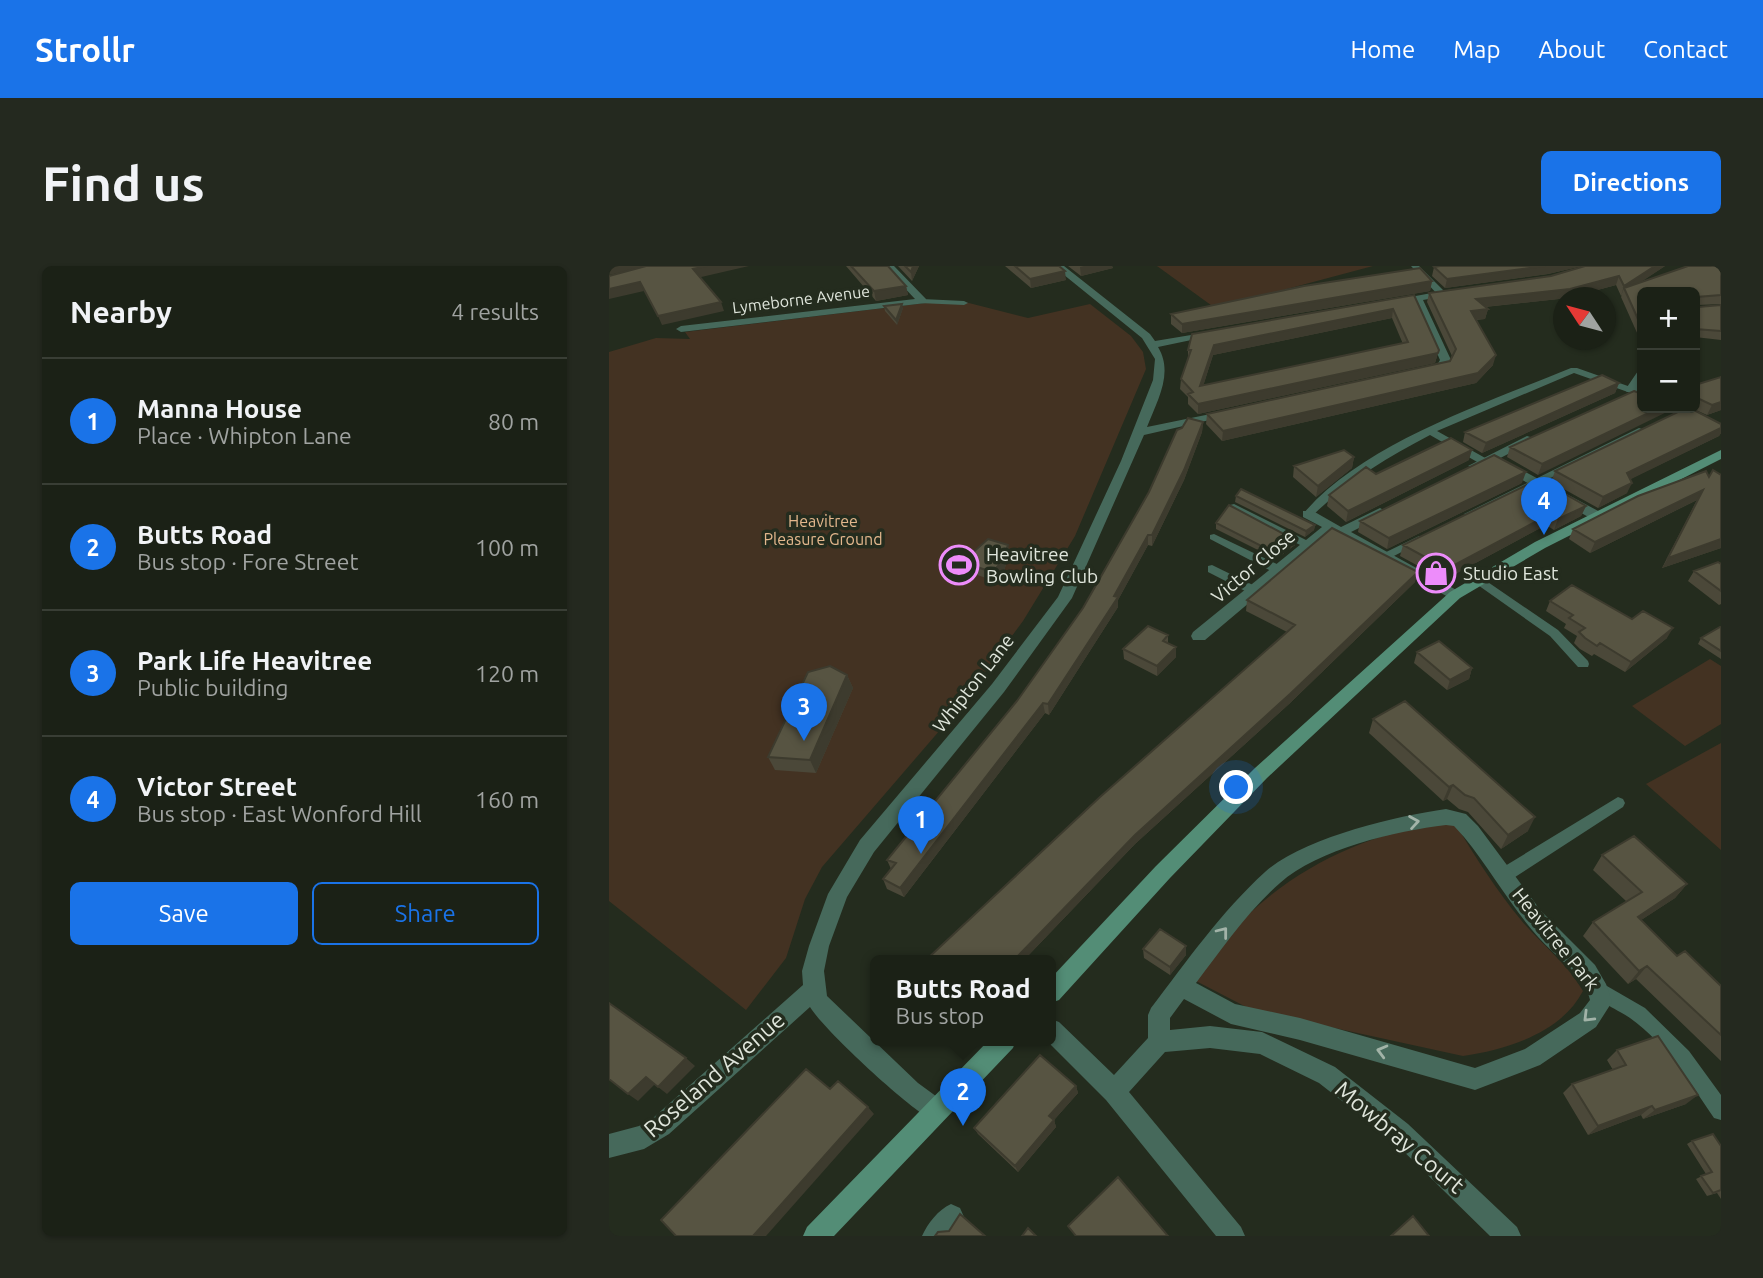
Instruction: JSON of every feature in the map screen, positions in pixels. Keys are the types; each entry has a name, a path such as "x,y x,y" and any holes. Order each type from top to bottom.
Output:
{"main road":[{"path":"1056,988 1163,872 1261,773 1455,595 1597,516 1721,454"},
{"path":"819,1235 999,1046"}],"street":[{"path":"889,266 921,299"},
{"path":"1058,266 1135,326 1153,345 1229,331"},
{"path":"1382,302 1468,290"},
{"path":"1411,374 1441,367 1446,360 1417,297"},
{"name":"Lymeborne Avenue","path":"681,329 921,299"},
{"name":"Whipton Lane","path":"814,989 813,971 819,946 838,894 867,846 998,688 1065,598 1138,432 1162,366 1153,345"},
{"path":"1612,402 1637,392"},
{"path":"1138,432 1239,412"},
{"path":"1459,473 1539,435"},
{"path":"1487,459 1597,516"},
{"name":"Victor Close","path":"1199,636 1308,545 1388,508"},
{"path":"1308,514 1455,595"},
{"name":"Heavitree Park","path":"1159,1041 1159,1015 1183,987 1224,929 1274,876 1323,848 1406,822 1446,817 1459,819 1506,874 1543,929 1600,990 1601,1002 1588,1020 1532,1057 1475,1079 1376,1049 1231,1014 1183,987"},
{"path":"814,989 819,1003 846,1032 909,1091 936,1111"},
{"name":"Roseland Avenue","path":"609,1146 643,1137 661,1126 814,989"},
{"path":"1056,1035 1114,1092 1231,1236"},
{"name":"Mowbray Court","path":"1159,1041 1210,1037 1262,1043 1327,1075 1400,1132 1508,1236"},
{"path":"1114,1092 1159,1041"}],"lane":[{"path":"1415,266 1442,293"},
{"path":"921,299 964,303"},
{"path":"1308,514 1330,492 1367,466 1431,432 1571,368 1637,392"},
{"path":"1460,518 1645,428"},
{"path":"1431,432 1487,459"},
{"path":"1234,507 1308,545"},
{"path":"1386,555 1435,531"},
{"path":"1215,537 1277,569"},
{"path":"1212,569 1253,590"},
{"path":"1479,580 1554,633 1583,664"},
{"path":"1506,874 1618,803"},
{"path":"1600,990 1629,1004 1653,1022 1684,1055 1721,1111"}],"green space":[{"path":"1157,266 1373,266 1215,308"},
{"name":"Heavitree Pleasure Ground","path":"934,302 965,302 1028,318 1090,304 1131,336 1143,352 1146,369 1075,536 1023,621 959,708 822,867 805,899 786,958 746,1010 609,901 609,352 656,338 690,339 685,332"},
{"path":"1710,659 1721,666 1721,724 1685,746 1632,706"},
{"path":"1721,743 1721,850 1646,784"},
{"path":"1440,823 1456,825 1512,909 1570,972 1583,991 1573,1006 1547,1028 1532,1037 1498,1049 1463,1056 1252,1010 1196,981 1223,942 1248,915 1297,877 1324,861 1381,837"}],"building":[{"path":"646,266 707,266 693,269 721,302 658,316 640,282 609,289 609,276"},
{"path":"851,266 888,266 906,286 874,291"},
{"path":"1015,266 1059,266 1065,271 1030,279"},
{"path":"1545,266 1447,279 1434,267"},
{"path":"1585,266 1655,266 1624,286 1619,276 1578,287 1553,287 1553,291 1476,299 1488,309 1471,311 1496,355 1478,373 1223,431 1207,414 1450,361 1456,349 1429,293 1551,276"},
{"path":"1688,266 1721,266 1721,295 1700,297 1700,287 1637,287 1637,317 1624,288"},
{"path":"1420,268 1432,281 1182,324 1171,314 1304,286"},
{"path":"1414,295 1439,350 1438,353 1198,404 1188,394 1193,392 1181,379 1191,350 1188,350 1192,334","holes":["1393,309 1408,342 1200,386 1214,345"]},
{"path":"902,304 896,320 884,306"},
{"path":"1721,305 1721,331 1700,329 1700,307"},
{"path":"1602,375 1619,383 1486,443 1465,432"},
{"path":"1721,377 1721,402 1712,405 1700,399 1700,383"},
{"path":"1634,391 1637,392 1637,413 1649,413 1542,464 1510,447"},
{"path":"1676,413 1700,413 1721,424 1721,428 1627,473 1632,483 1603,497 1555,471"},
{"path":"1188,418 1203,422 1184,470 1152,535 1148,535 1114,596 1118,597 1048,704 1043,703 900,888 883,879 896,863 887,860 1017,701 1083,608 1149,492 1177,430 1182,428"},
{"path":"1451,438 1472,450 1348,511 1329,495 1366,467 1376,474"},
{"path":"1344,450 1354,457 1318,486 1294,466"},
{"path":"1494,455 1526,472 1389,538 1360,521"},
{"path":"1713,470 1721,475 1721,539 1668,558 1703,490 1595,542 1573,529 1638,496 1706,471 1709,477"},
{"path":"1539,479 1586,506 1558,519 1550,514 1447,569 1403,545"},
{"path":"1241,489 1315,525 1306,531 1236,496"},
{"path":"1229,505 1295,540 1277,554 1216,523"},
{"path":"1332,528 1418,572 1290,694 1135,835 1019,955 931,955 1100,797 1295,625 1247,600"},
{"path":"988,539 1008,545 1002,562 992,572 962,562"},
{"path":"1718,562 1721,564 1721,591 1694,571"},
{"path":"1572,585 1632,619 1643,611 1673,628 1631,662 1600,643 1597,646 1585,638 1579,632 1585,628 1569,618 1573,615 1550,601"},
{"path":"1148,626 1168,635 1163,641 1176,647 1157,666 1123,649"},
{"path":"1721,628 1721,651 1701,638"},
{"path":"1439,641 1472,668 1450,680 1417,652"},
{"path":"830,666 847,675 810,760 768,757 808,672"},
{"path":"1405,701 1535,817 1508,835 1474,798 1465,795 1453,785 1449,787 1373,719"},
{"path":"1634,836 1687,884 1638,917 1677,956 1685,951 1721,986 1721,1035 1647,966 1639,971 1593,922 1642,892 1602,855"},
{"path":"1160,929 1186,946 1170,967 1143,949"},
{"path":"609,1003 686,1058 658,1087 646,1077 628,1094 609,1079"},
{"path":"1658,1036 1698,1095 1655,1110 1652,1106 1598,1126 1572,1084 1626,1065 1617,1050"},
{"path":"1040,1055 1076,1086 1049,1116 1054,1120 1015,1166 974,1128"},
{"path":"806,1069 830,1089 838,1081 868,1107 753,1236 676,1236 661,1220"},
{"path":"1713,1134 1721,1146 1721,1190 1713,1193 1701,1176 1712,1172 1692,1141"},
{"path":"1118,1177 1168,1236 1076,1236 1068,1226"},
{"path":"960,1214 985,1236 935,1236 938,1232 949,1231"},
{"path":"1413,1216 1429,1236 1391,1236"},
{"path":"1028,1228 1036,1236 1022,1236"}],"place":[{"name":"Victor Street","path":"1544,535"},
{"name":"Heavitree Bowling Club","path":"959,565"},
{"name":"Studio East","path":"1436,573"},
{"name":"Park Life Heavitree","path":"804,741"},
{"name":"Manna House","path":"921,854"},
{"name":"Butts Road","path":"963,1126"}]}
